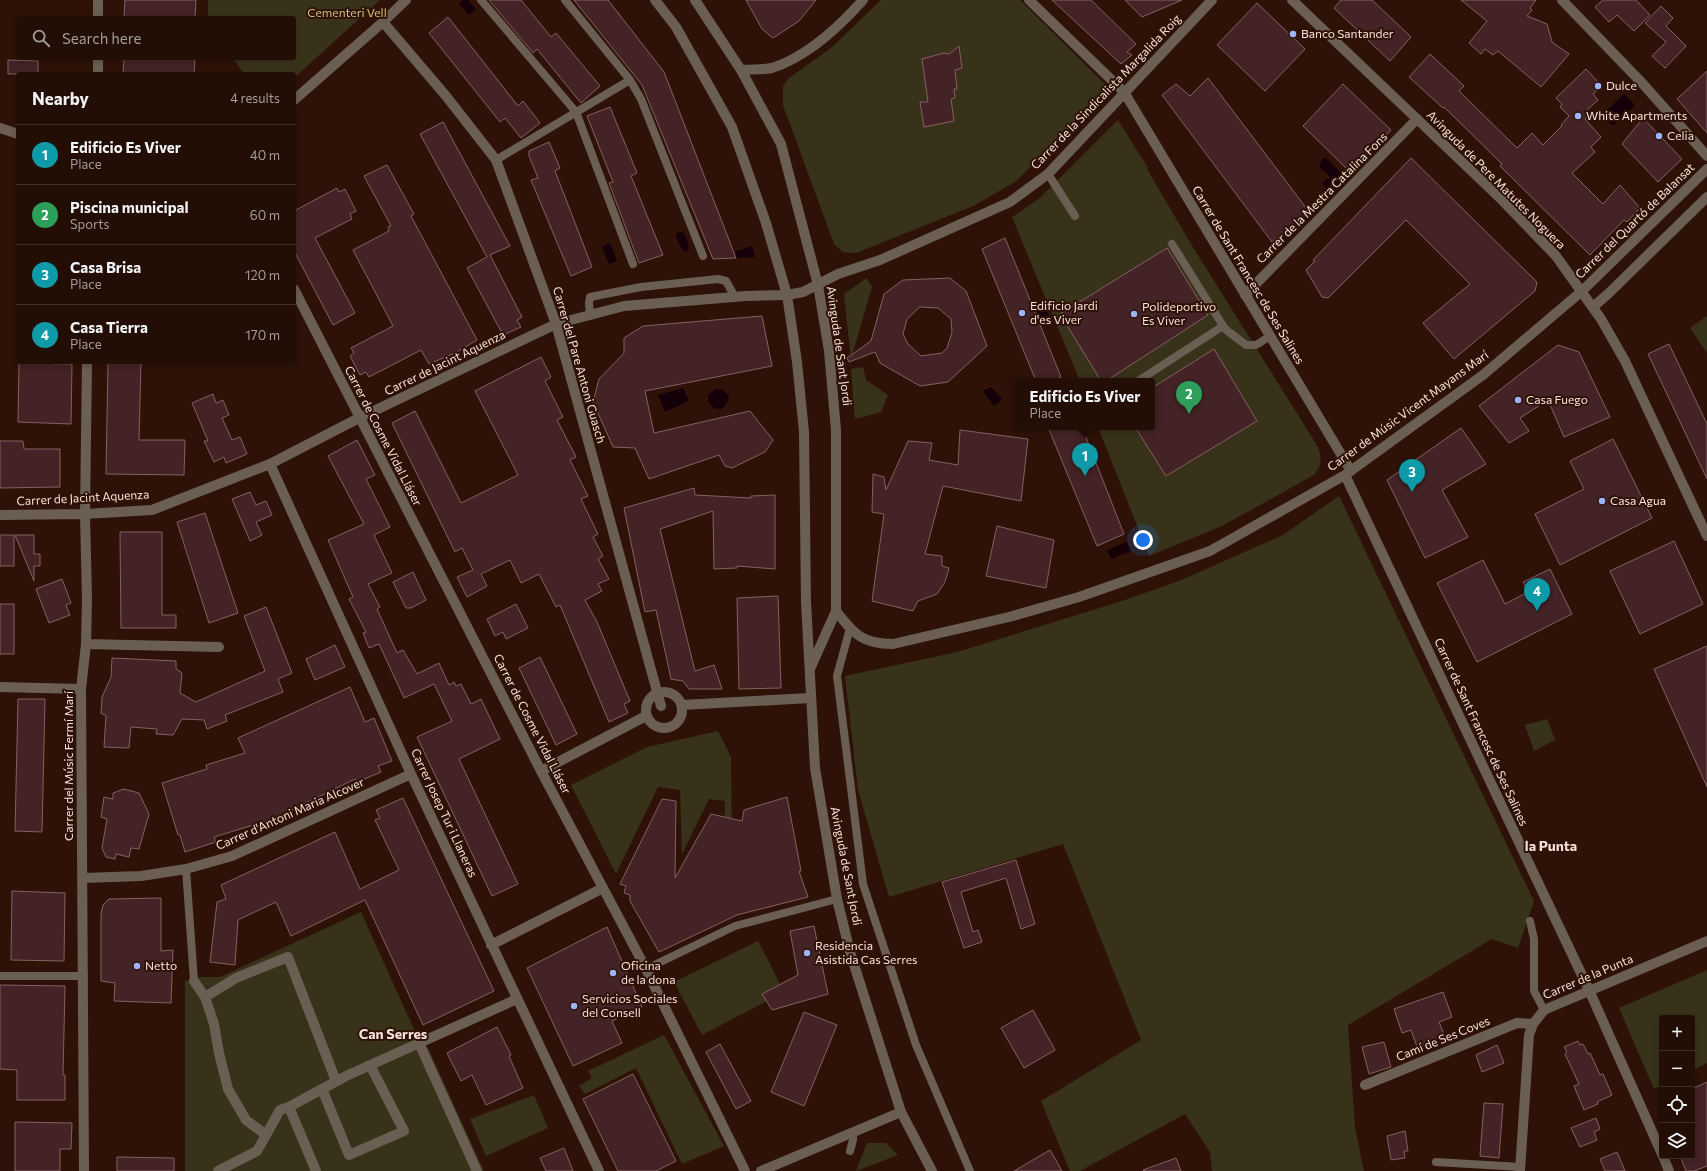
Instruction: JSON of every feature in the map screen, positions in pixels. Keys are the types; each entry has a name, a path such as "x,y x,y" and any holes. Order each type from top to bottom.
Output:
{"street":[{"path":"98,0 98,16"},
{"path":"296,98 406,0"},
{"name":"Avinguda de Sant Jordi","path":"655,0 676,27 732,127 766,222 787,295 797,362 804,432 806,602 810,698 815,768 837,899 850,952 901,1112 932,1171"},
{"name":"Avinguda de Sant Jordi","path":"695,0 741,70 781,144 818,285 829,351 836,430 836,611 809,671"},
{"path":"741,70 771,68 802,53 833,30 863,0"},
{"name":"Carrer de Sant Francesc de Ses Salines","path":"1029,0 1124,92 1270,336 1348,473 1589,990 1659,1148"},
{"name":"Carrer de la Sindicalista Margalida Roig","path":"818,285 838,274 880,260 1010,202 1048,174 1212,0"},
{"name":"Avinguda de Pere Matutes Noguera","path":"1292,0 1533,231 1556,256 1607,328 1625,361 1707,536"},
{"path":"1562,0 1643,84 1707,156"},
{"name":"Carrer del Pare Antoni Guasch","path":"383,22 446,96 496,160 556,324 661,706"},
{"path":"98,60 98,72"},
{"name":"Carrer de la Mestra Catalina Fons","path":"1245,295 1417,119"},
{"path":"0,128 16,133"},
{"name":"Carrer del Quartó de Balansat","path":"1582,291 1707,169"},
{"path":"1593,307 1707,198"},
{"name":"Carrer de Jacint Aquenza","path":"0,515 85,514 152,510 270,464 359,418 556,324 624,306 735,297 787,295 803,292 818,285"},
{"name":"Carrer de Músic Vicent Mayans Marí","path":"836,611 850,628 860,637 876,644 893,644 1002,618 1079,597 1210,551 1348,473 1483,376 1582,291"},
{"name":"Carrer de Cosme Vidal Lláser","path":"296,294 541,771 646,969 745,1171"},
{"name":"Carrer del Músic Fermí Marí","path":"84,1171 84,976 81,689 86,644 87,599 85,514 86,364"},
{"name":"Carrer Josep Tur i Llaneras","path":"270,464 411,774 599,1171"},
{"path":"86,644 219,647"},
{"path":"0,688 81,689"},
{"path":"668,691 677,696 682,705 680,719 670,728 656,726 646,716 645,707 649,698 657,692 668,691"},
{"path":"682,705 810,698"},
{"path":"541,771 646,716"},
{"name":"Carrer d'Antoni Maria Alcover","path":"83,878 140,876 186,869 232,856 411,774"},
{"path":"491,945 603,888"},
{"name":"Carrer de la Punta","path":"1532,1024 1544,1010 1707,941"},
{"path":"206,997 236,978 288,957 336,1082"},
{"path":"194,981 206,997 214,1024 219,1053 228,1089 246,1120 266,1135"},
{"path":"218,1171 256,1151 280,1110 289,1107 370,1065 517,999"},
{"name":"Camí de Ses Coves","path":"1365,1085 1516,1023 1532,1024"},
{"path":"1521,1169 1529,1035 1532,1024"},
{"path":"419,1043 476,1171"},
{"path":"322,1089 349,1155 404,1131 370,1065"},
{"path":"289,1107 316,1171"},
{"path":"761,1171 901,1112"},
{"name":"Carrer de Sant Francesc de Ses Salines","path":"1664,1159 1670,1171"}],"lane":[{"path":"481,0 576,112 633,264"},
{"path":"565,0 630,80 641,99 703,256"},
{"path":"496,160 630,80"},
{"path":"1048,174 1075,216"},
{"path":"1172,244 1223,326 1239,342 1246,345 1256,345 1270,336"},
{"path":"590,315 590,297 641,286 718,279 726,281 735,297"},
{"path":"1143,378 1223,326"},
{"path":"850,628 837,676 863,884 916,1045 970,1171"},
{"path":"186,869 194,981"},
{"path":"646,969 735,926 837,899"},
{"path":"1530,921 1534,939 1534,991 1544,1010"},
{"path":"0,976 84,976"},
{"path":"850,1151 854,1140 853,1132"},
{"path":"1436,1162 1521,1169"}],"green space":[{"name":"Cementeri Vell","path":"208,0 380,0 296,76 296,72 243,72 234,60 296,60 296,16 208,16"},
{"path":"881,0 1020,0 1110,89 1015,182 973,206 856,253 843,252 834,244 783,105 783,86 789,78 831,48"},
{"path":"1118,120 1148,168 1147,169 1191,244 1318,447 1321,458 1320,465 1314,475 1222,526 1149,556 1099,430 1155,430 1155,378 1079,378 1012,217 1040,198"},
{"path":"867,278 872,287 851,359 844,294"},
{"path":"1707,316 1707,353 1690,328"},
{"path":"863,367 866,380 888,395 881,412 855,419 851,369"},
{"path":"1339,496 1534,901 1518,948 1492,939 1348,1025 1355,1128 1364,1171 1212,1171 1210,1152 1185,1114 1080,1171 1070,1171 1041,1101 1141,1040 1063,844 889,897 858,790 845,676 957,652 1119,602 1179,581 1283,535"},
{"path":"1547,719 1555,740 1534,751 1525,725"},
{"path":"718,731 731,757 732,846 724,863 725,801 709,799 682,854 680,790 658,787 616,874 571,785 647,747"},
{"path":"361,912 416,1034 429,1050 484,1171 185,1171 185,981 200,977 220,977"},
{"path":"758,941 784,992 702,1035 674,982"},
{"path":"1707,970 1707,1063 1695,1069 1695,1015 1659,1015 1659,1086 1654,1089 1619,1008"},
{"path":"664,1035 724,1146 682,1164 636,1068 585,1094 579,1086 592,1078 588,1071"},
{"path":"534,1095 548,1128 486,1156 470,1119"},
{"path":"867,1143 886,1143 898,1155 856,1171"}],"shaded area":[{"path":"463,0 468,0 476,9 469,15 459,3"},
{"path":"1624,94 1635,105 1613,126 1602,115"},
{"path":"1323,158 1326,158 1344,176 1337,185 1333,184 1329,189 1323,185 1323,182 1331,177 1319,167"},
{"path":"677,233 684,233 688,244 688,251 684,251 676,237"},
{"path":"610,243 617,261 609,264 602,247"},
{"path":"752,246 755,257 737,258 734,252"},
{"path":"1043,301 1051,320 1043,323 1035,304"},
{"path":"991,387 1002,399 994,406 983,391"},
{"path":"683,388 689,401 665,412 658,395"},
{"path":"716,389 723,390 729,396 725,406 721,409 715,409 708,402 708,395"},
{"path":"1127,542 1131,551 1111,559 1107,550"}],"building":[{"path":"125,0 196,0 195,16 124,16"},
{"path":"489,0 521,0 551,37 556,33 600,86 581,103 537,49 533,53"},
{"path":"574,0 608,0 664,72 736,258 713,259 642,85"},
{"path":"746,0 816,0 799,21 773,38 762,29"},
{"path":"1052,0 1091,0 1136,44 1127,52 1132,55 1121,64"},
{"path":"1125,0 1182,0 1142,17"},
{"path":"1341,0 1372,0 1411,37 1390,61 1334,8"},
{"path":"1461,0 1536,0 1530,8 1532,10 1527,16 1547,24 1552,42 1569,54 1541,87 1498,51 1493,55 1485,49 1481,54 1469,43 1487,21"},
{"path":"1603,0 1636,0 1650,15 1634,31 1617,15 1609,22 1595,7"},
{"path":"1257,3 1305,49 1265,91 1217,45"},
{"path":"1661,6 1673,18 1666,26 1686,46 1665,68 1652,56 1666,42 1645,23"},
{"path":"448,17 518,106 523,101 540,123 521,138 505,118 500,122 429,33"},
{"path":"959,46 962,68 955,70 957,89 954,89 955,98 951,99 954,121 924,127 920,102 928,102 922,59 944,53 949,54"},
{"path":"1430,54 1464,86 1459,91 1517,148 1532,133 1543,145 1562,126 1561,125 1569,116 1560,107 1562,104 1556,98 1586,69 1602,86 1593,94 1598,100 1587,110 1590,113 1585,119 1601,137 1591,147 1595,152 1572,173 1603,204 1620,185 1640,208 1627,222 1624,220 1590,255 1500,166 1502,164 1444,107 1443,108 1409,77"},
{"path":"8,60 38,61 38,72 16,72 16,74 8,74"},
{"path":"124,60 195,60 194,72 123,72"},
{"path":"1707,71 1707,133 1677,99"},
{"path":"1208,78 1310,213 1272,242 1162,95 1176,84 1190,96"},
{"path":"1343,84 1391,130 1350,172 1303,126"},
{"path":"610,107 637,173 631,176 663,255 639,263 609,183 613,182 587,116"},
{"path":"1643,118 1682,159 1658,182 1622,144"},
{"path":"443,122 510,246 490,255 522,317 517,320 521,327 503,335 467,268 487,257 420,134"},
{"path":"549,142 560,168 555,171 592,267 571,276 531,180 538,178 529,156 529,151"},
{"path":"1411,158 1537,282 1535,291 1454,359 1423,323 1470,284 1406,220 1328,298 1322,297 1306,270 1315,261 1313,260"},
{"path":"387,165 414,214 411,216 477,340 455,353 429,364 421,350 369,377 366,372 360,375 350,356 354,353 351,348 393,326 353,250 389,231 388,227 391,226 364,176"},
{"path":"337,188 339,192 345,189 356,211 350,214 352,219 315,238 355,313 333,325 296,255 296,210"},
{"name":"Edificio Jardi d'es Viver","path":"1005,238 1061,377 1035,378 982,249"},
{"name":"Polideportivo Es Viver","path":"1167,248 1208,315 1111,378 1099,378 1060,314"},
{"path":"950,278 966,291 987,346 948,382 920,386 880,363 875,352 849,362 847,358 871,341 884,294 903,280","holes":["920,307 938,308 951,319 952,332 947,348 942,353 921,356 908,344 903,334 907,319"]},
{"path":"762,316 772,366 645,391 654,433 750,411 773,440 765,452 732,468 725,466 719,455 649,479 635,448 613,447 593,402 599,379 624,353 624,338 643,326"},
{"path":"1669,344 1707,424 1707,479 1648,354"},
{"name":"Casa Fuego","path":"1558,345 1579,352 1610,417 1564,437 1548,400 1520,418 1529,431 1509,443 1479,406"},
{"path":"1214,349 1257,421 1166,476 1137,430 1155,430 1155,386"},
{"path":"541,357 551,377 545,381 563,417 557,420 576,457 570,460 588,496 581,499 598,534 593,537 603,556 598,559 609,579 598,584 602,591 585,600 597,622 630,701 624,704 628,713 609,722 560,605 556,607 539,574 521,583 510,560 481,574 487,586 467,597 457,577 473,570 462,548 455,552 392,423 415,411 461,503 518,475 475,391"},
{"path":"19,364 72,364 71,424 18,422"},
{"path":"108,364 141,364 139,440 185,440 184,475 106,474"},
{"path":"213,394 216,403 223,400 229,415 222,418 232,440 240,437 247,454 226,463 224,457 214,462 204,441 208,441 192,403"},
{"path":"1461,428 1486,464 1442,490 1468,537 1425,558 1387,480"},
{"path":"960,430 1028,439 1021,501 943,486 925,554 942,556 942,566 949,568 945,582 937,594 918,601 913,611 872,601 884,514 872,512 873,474 884,477 886,490 908,441 932,443 929,460 958,465"},
{"path":"1049,430 1083,430 1124,534 1097,546"},
{"name":"Casa Agua","path":"1613,439 1652,518 1560,565 1535,514 1584,489 1570,461"},
{"path":"357,440 375,475 366,479 390,527 374,535 392,573 368,584 380,607 377,609 397,653 403,650 417,674 439,663 449,685 454,682 456,686 461,684 471,704 481,699 500,739 459,759 518,884 492,896 417,737 452,721 434,684 404,698 379,644 369,648 363,633 366,632 349,599 353,597 328,540 364,524 328,456"},
{"path":"0,441 23,441 24,449 60,449 60,487 0,488"},
{"path":"694,488 695,495 751,498 751,496 775,495 775,569 737,566 737,568 714,569 713,511 660,529 695,671 714,665 722,689 689,689 683,681 671,679 656,610 645,612 624,508"},
{"path":"250,492 256,505 266,501 272,515 256,522 262,535 250,541 232,499"},
{"path":"205,513 238,613 209,623 177,522"},
{"path":"997,526 1054,540 1046,588 986,576"},
{"path":"120,532 162,532 162,615 176,615 176,628 121,628"},
{"path":"0,535 14,535 14,566 0,566"},
{"path":"15,535 34,535 34,554 40,554 40,566 34,566 34,581"},
{"path":"1674,541 1703,604 1640,634 1610,571"},
{"path":"1483,560 1505,604 1528,592 1523,582 1550,569 1572,614 1477,662 1437,583"},
{"path":"413,572 426,600 411,608 406,608 393,582"},
{"path":"62,579 71,603 66,605 70,615 49,623 36,589"},
{"path":"778,596 781,688 739,689 737,598"},
{"path":"0,604 14,604 14,654 0,654"},
{"path":"516,604 528,628 506,639 503,632 495,636 487,619"},
{"path":"266,607 292,673 278,679 283,692 225,715 227,721 207,729 204,720 182,719 173,735 156,734 157,729 131,727 129,748 104,747 106,716 101,713 102,697 111,677 112,658 176,661 176,669 182,673 180,693 196,702 265,671 244,616"},
{"path":"335,645 345,667 315,680 306,659"},
{"path":"1707,646 1707,787 1654,669"},
{"path":"540,657 577,734 556,745 519,668"},
{"path":"350,687 365,722 374,718 392,761 378,766 381,772 357,782 355,779 273,819 214,837 216,842 185,852 180,835 178,835 162,783 207,769 206,765 245,753 238,738"},
{"path":"18,699 45,699 42,832 15,831"},
{"path":"124,789 139,793 149,814 139,849 131,848 129,857 116,854 115,859 106,857 102,848 107,819 101,817 104,797 113,799 113,793"},
{"path":"787,797 801,871 799,871 808,897 737,915 659,952 630,901 630,895 624,893 626,886 620,884 662,799 676,801 675,878 711,814 742,821 744,810"},
{"path":"403,798 494,991 423,1025 365,900 291,936 276,902 238,920 235,965 210,962 217,902 226,899 221,885 335,832 360,889 399,870 375,820 380,818 376,810"},
{"path":"1016,860 1035,924 1021,929 1006,878 961,892 973,932 978,930 982,942 964,948 942,882"},
{"path":"12,891 65,893 64,961 11,960"},
{"name":"Netto","path":"161,898 161,951 173,950 171,1003 114,1001 115,983 101,981 101,914 103,905 109,899"},
{"name":"Residencia Asistida Cas Serres","path":"814,926 828,994 772,1010 762,994 798,975 790,931"},
{"name":"Servicios Sociales del Consell","path":"607,927 642,1007 612,1021 622,1043 573,1066 527,968"},
{"path":"0,985 65,986 63,1075 65,1075 65,1100 17,1100 17,1070 0,1069"},
{"path":"1443,992 1452,1017 1439,1022 1445,1037 1417,1047 1411,1030 1402,1033 1394,1009"},
{"path":"1033,1010 1055,1050 1024,1068 1001,1028"},
{"path":"804,1012 837,1025 804,1106 771,1092"},
{"path":"497,1027 511,1055 509,1056 523,1088 486,1105 472,1075 461,1081 447,1053"},
{"path":"1578,1041 1580,1045 1583,1044 1588,1054 1590,1053 1600,1075 1603,1074 1612,1095 1597,1102 1598,1104 1584,1110 1574,1086 1579,1084 1565,1054 1567,1052 1564,1047"},
{"path":"1384,1042 1391,1067 1369,1074 1362,1047"},
{"path":"720,1044 751,1101 736,1109 706,1052"},
{"path":"1497,1045 1504,1063 1482,1072 1476,1055"},
{"path":"633,1074 676,1161 656,1171 618,1171 583,1099"},
{"path":"1707,1082 1707,1166 1694,1171 1686,1171 1681,1159 1695,1159 1695,1088"},
{"path":"1484,1103 1503,1104 1499,1158 1480,1156"},
{"path":"1596,1118 1600,1129 1594,1132 1597,1140 1580,1147 1571,1128"},
{"path":"15,1122 72,1123 71,1149 60,1149 60,1171 15,1171"},
{"path":"1405,1131 1408,1151 1404,1151 1405,1158 1391,1160 1387,1136"},
{"path":"564,1148 573,1171 546,1171 540,1158"},
{"path":"1050,1150 1062,1171 1014,1171"},
{"path":"1617,1152 1625,1171 1605,1171 1600,1159"},
{"path":"117,1157 174,1158 174,1171 117,1171"},
{"path":"1176,1158 1181,1171 1143,1170"}],"place":[{"name":"Banco Santander","path":"1293,34"},
{"name":"Dulce","path":"1598,86"},
{"name":"White Apartments","path":"1578,116"},
{"name":"Celia","path":"1659,136"},
{"name":"Edificio Jardi d'es Viver","path":"1022,313"},
{"name":"Polideportivo Es Viver","path":"1134,314"},
{"name":"Casa Fuego","path":"1518,400"},
{"name":"Piscina municipal","path":"1189,414"},
{"name":"Edificio Es Viver","path":"1085,476"},
{"name":"Casa Brisa","path":"1412,492"},
{"name":"Casa Agua","path":"1602,501"},
{"name":"Casa Tierra","path":"1537,611"},
{"name":"Residencia Asistida Cas Serres","path":"807,953"},
{"name":"Netto","path":"137,966"},
{"name":"Oficina de la dona","path":"613,973"},
{"name":"Servicios Sociales del Consell","path":"574,1006"}],"district":[{"name":"la Punta","path":"1551,846"},
{"name":"Can Serres","path":"393,1034"}]}
